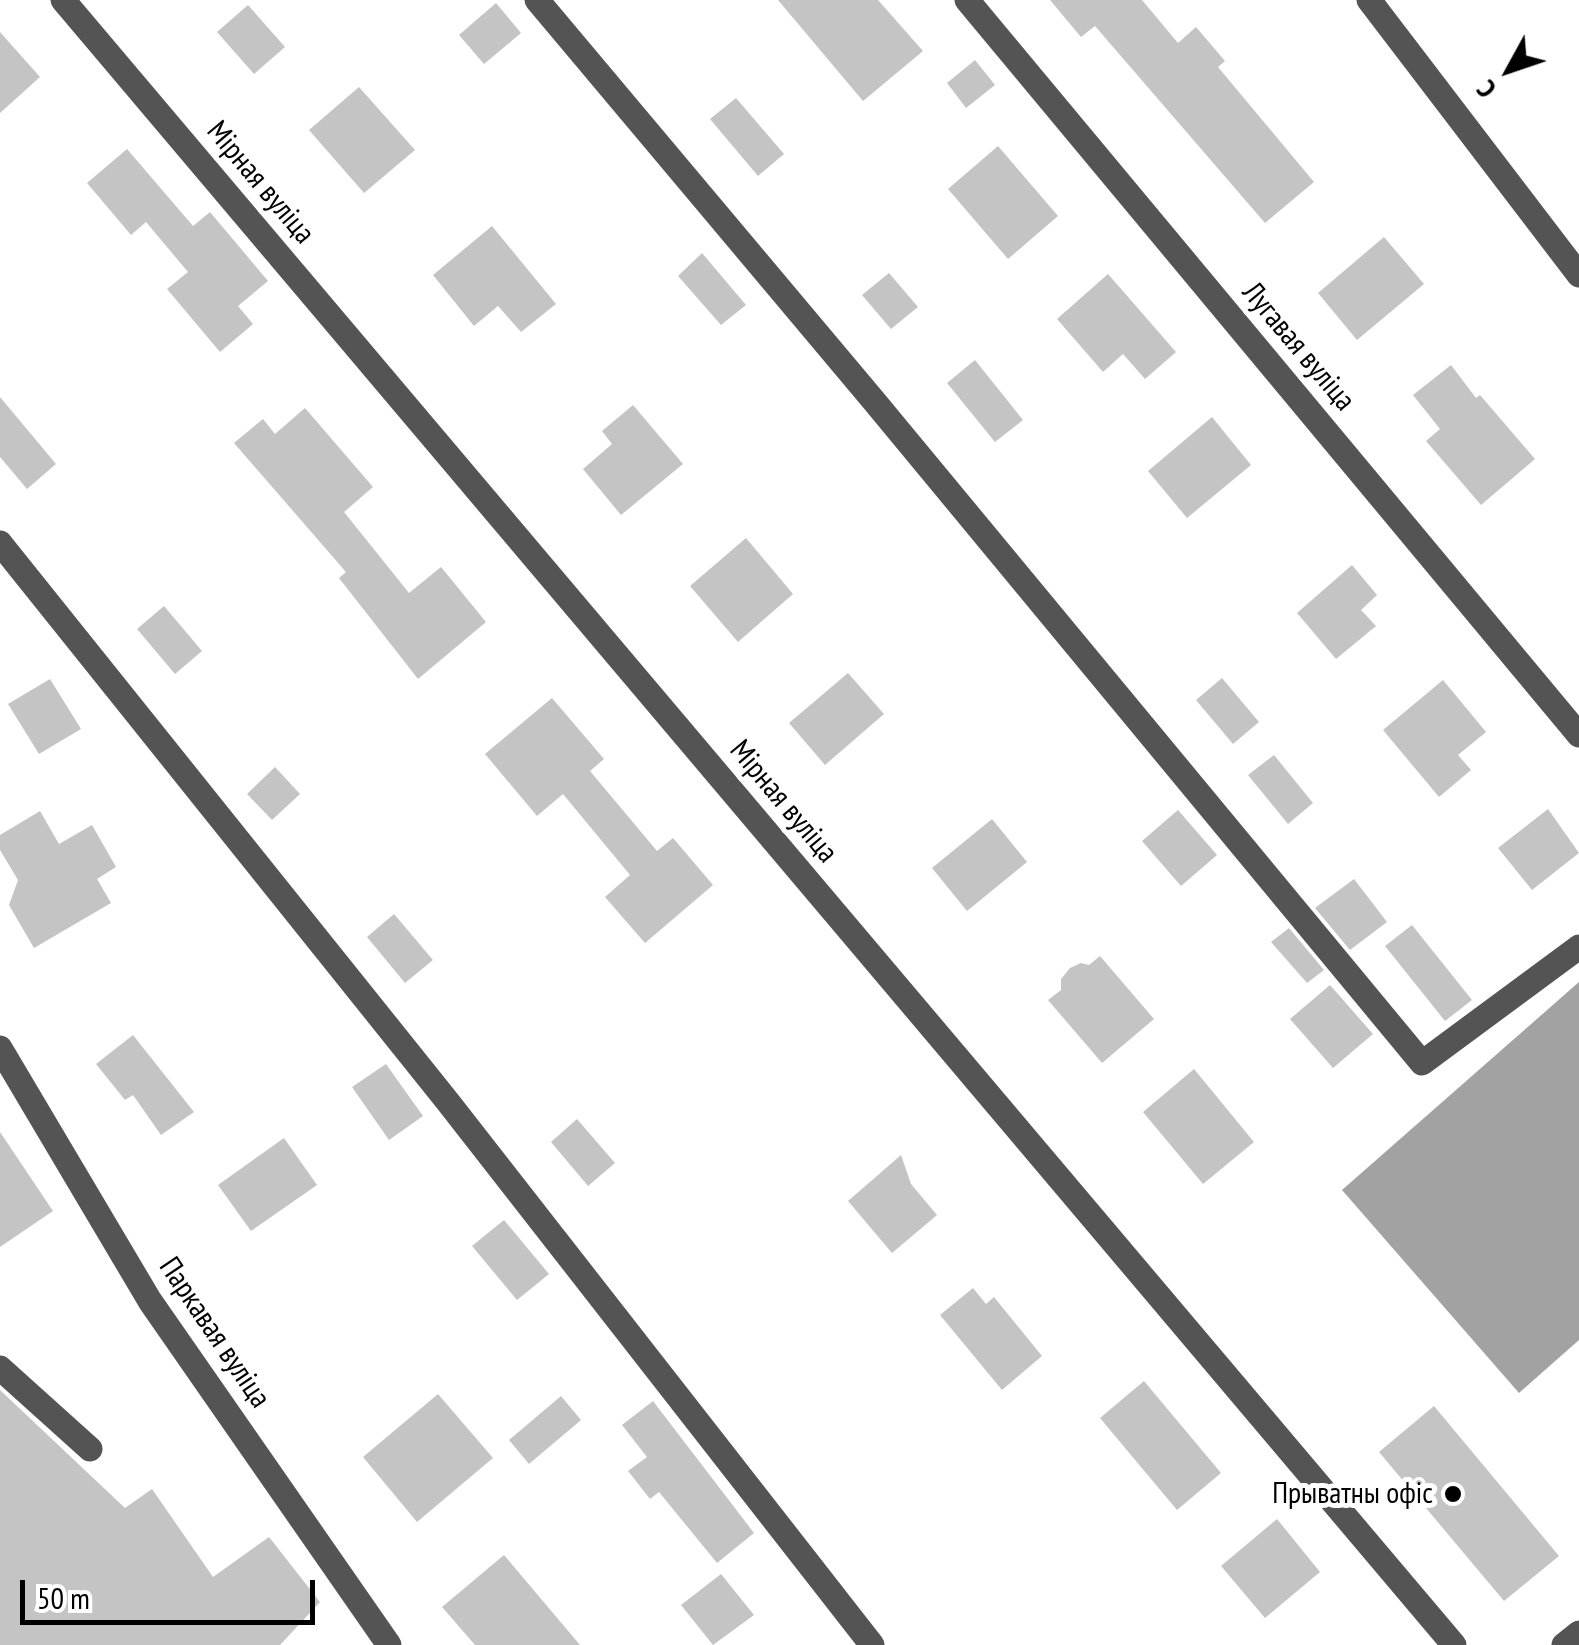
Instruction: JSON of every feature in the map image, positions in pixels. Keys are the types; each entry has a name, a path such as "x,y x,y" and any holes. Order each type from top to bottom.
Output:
{"street":[{"name":"Мірная вуліца","path":"63,0 1454,1645"},
{"path":"537,0 1422,1062 1579,948"},
{"name":"Лугавая вуліца","path":"967,0 1579,735"},
{"path":"1369,0 1579,275"},
{"path":"0,543 448,1102 872,1645"},
{"name":"Паркавая вуліца","path":"0,1048 150,1302 389,1645"},
{"path":"0,1368 90,1449"},
{"path":"1564,1645 1579,1633"}],"shaded area":[{"path":"1579,982 1579,1340 1519,1393 1342,1190"}],"building":[{"path":"778,0 878,0 923,51 863,101"},
{"path":"1050,0 1142,0 1178,43 1196,27 1225,61 1218,67 1314,182 1265,223 1095,26 1081,37"},
{"path":"496,3 521,33 484,64 459,35"},
{"path":"248,5 285,47 254,74 217,32"},
{"path":"0,32 40,77 0,113"},
{"path":"975,60 995,85 966,108 947,83"},
{"path":"359,87 415,150 364,193 309,130"},
{"path":"736,98 784,154 758,176 710,119"},
{"path":"998,146 1058,216 1008,259 948,189"},
{"path":"127,149 193,226 210,212 268,281 238,306 253,324 220,352 167,289 188,272 146,222 131,235 87,183"},
{"path":"492,226 556,304 521,332 498,306 474,326 433,275"},
{"path":"1384,237 1424,284 1357,340 1318,293"},
{"path":"702,253 746,305 721,325 678,276"},
{"path":"889,273 918,307 891,329 862,295"},
{"path":"1108,274 1176,352 1145,379 1123,354 1103,372 1057,319"},
{"path":"975,360 1023,420 995,442 947,383"},
{"path":"1451,365 1476,398 1480,395 1535,459 1481,505 1426,441 1440,429 1413,395"},
{"path":"0,397 56,464 27,489 0,457"},
{"path":"633,405 683,464 621,515 583,469 612,444 602,431"},
{"path":"305,408 373,487 344,512 409,593 441,567 486,622 418,679 339,578 346,572 234,443 263,419 275,434"},
{"path":"1212,417 1251,465 1187,518 1148,471"},
{"path":"746,538 793,594 738,642 690,586"},
{"path":"1352,565 1377,595 1361,610 1376,626 1336,659 1297,613"},
{"path":"164,606 202,651 175,674 137,629"},
{"path":"848,673 884,714 825,765 789,723"},
{"path":"1222,678 1259,722 1233,744 1196,700"},
{"path":"50,679 81,729 39,754 8,704"},
{"path":"1443,680 1486,732 1458,755 1471,770 1439,797 1383,730"},
{"path":"552,698 604,759 590,771 657,851 673,838 713,885 645,943 605,897 630,875 563,794 537,816 485,754"},
{"path":"1274,755 1313,803 1288,824 1248,775"},
{"path":"275,767 300,794 272,820 247,794"},
{"path":"1548,809 1579,853 1532,890 1498,848"},
{"path":"1178,810 1217,855 1181,886 1142,841"},
{"path":"40,811 59,844 92,825 116,867 97,879 111,903 34,948 9,905 18,880 0,850 0,835"},
{"path":"992,819 1027,862 967,911 932,868"},
{"path":"1354,879 1387,922 1350,950 1315,908"},
{"path":"394,914 433,960 405,983 367,937"},
{"path":"1412,925 1472,1000 1445,1021 1385,946"},
{"path":"1289,928 1324,970 1307,983 1271,942"},
{"path":"1100,956 1154,1019 1102,1063 1048,1000 1061,990 1061,979 1070,968 1081,963 1089,965"},
{"path":"1330,985 1373,1034 1333,1068 1290,1019"},
{"path":"133,1035 194,1112 161,1135 133,1095 125,1100 96,1064"},
{"path":"386,1064 423,1116 389,1140 352,1087"},
{"path":"1194,1069 1254,1142 1203,1184 1143,1112"},
{"path":"577,1119 615,1163 588,1186 551,1142"},
{"path":"0,1132 53,1211 0,1247"},
{"path":"284,1138 317,1185 251,1231 218,1185"},
{"path":"901,1155 911,1184 937,1215 892,1253 848,1201"},
{"path":"504,1220 549,1274 517,1300 472,1246"},
{"path":"973,1288 986,1304 994,1297 1042,1356 1002,1390 940,1315"},
{"path":"1144,1381 1221,1473 1177,1510 1100,1418"},
{"path":"0,1390 125,1508 152,1489 213,1577 269,1537 320,1602 280,1645 0,1645"},
{"path":"438,1394 493,1458 417,1522 363,1457"},
{"path":"561,1396 581,1420 529,1464 509,1440"},
{"path":"653,1401 754,1533 717,1563 659,1492 650,1499 628,1471 647,1457 622,1425"},
{"path":"1434,1406 1559,1556 1504,1601 1379,1452"},
{"path":"1277,1519 1320,1572 1265,1618 1221,1566"},
{"path":"504,1555 580,1645 475,1645 442,1607"},
{"path":"721,1574 754,1615 713,1645 681,1605"}],"place":[{"name":"Прыватны офіс","path":"1453,1494"}]}
